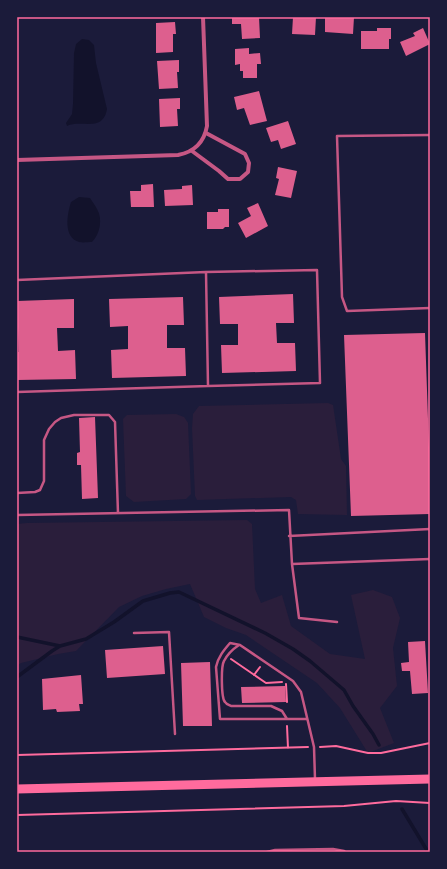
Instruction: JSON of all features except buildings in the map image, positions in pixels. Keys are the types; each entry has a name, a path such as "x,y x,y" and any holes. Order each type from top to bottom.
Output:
{"main road":[{"path":"17,789 430,779"}],"street":[{"path":"17,160 178,155 192,151 199,144 206,133 207,126 203,17"},
{"path":"192,151 228,179 240,179 248,172 249,163 245,154 206,133"}],"lane":[{"path":"430,135 337,136 342,297 346,311 430,308"},
{"path":"17,280 206,272 316,270 320,383 17,392"},
{"path":"206,272 208,386"},
{"path":"17,493 35,492 40,490 44,481 44,440 49,429 55,422 61,418 74,415 109,415 115,422 118,513"},
{"path":"17,515 289,510 289,536 299,618 337,622"},
{"path":"289,536 430,529"},
{"path":"292,564 430,559"},
{"path":"134,633 169,632 175,734"},
{"path":"307,719 220,719 216,667 218,660 230,643 240,645 293,681 301,692 314,747 315,782"},
{"path":"240,645 234,648 223,662 223,697 225,702 231,706 271,706 282,711 287,719"},
{"path":"267,852 333,849 345,852"}],"path":[{"path":"227,656 266,683 283,682 286,684 287,702"},
{"path":"254,675 260,666"},
{"path":"269,682 272,679"},
{"path":"287,726 288,748"},
{"path":"322,747 336,746 368,753 381,753 430,743"},
{"path":"17,756 301,747"},
{"path":"17,815 336,806 396,801 430,803"}],"shaded area":[{"path":"82,39 89,40 94,45 96,63 107,109 105,116 101,121 91,124 73,124 67,126 66,123 72,114 73,104 74,53 76,44"},
{"path":"79,197 90,198 99,213 99,231 92,242 79,242 70,235 68,231 68,213 71,202"},
{"path":"328,403 333,405 341,459 346,466 347,515 298,514 296,500 291,497 197,500 195,496 192,428 193,414 199,406"},
{"path":"176,414 184,417 188,423 191,494 186,499 134,502 126,496 123,419 127,415"},
{"path":"247,520 252,524 255,589 261,603 282,595 291,626 330,654 365,659 351,595 373,590 392,597 400,618 393,648 397,686 380,708 394,743 368,753 340,708 317,683 246,635 226,628 204,617 190,584 142,596 119,607 76,651 21,663 17,666 17,524"}],"waterway":[{"path":"17,677 60,646 86,639 114,622 143,601 170,593 179,592 265,633 293,649 310,661 344,690 379,745"},
{"path":"17,637 60,646"},
{"path":"402,809 428,852"}]}
